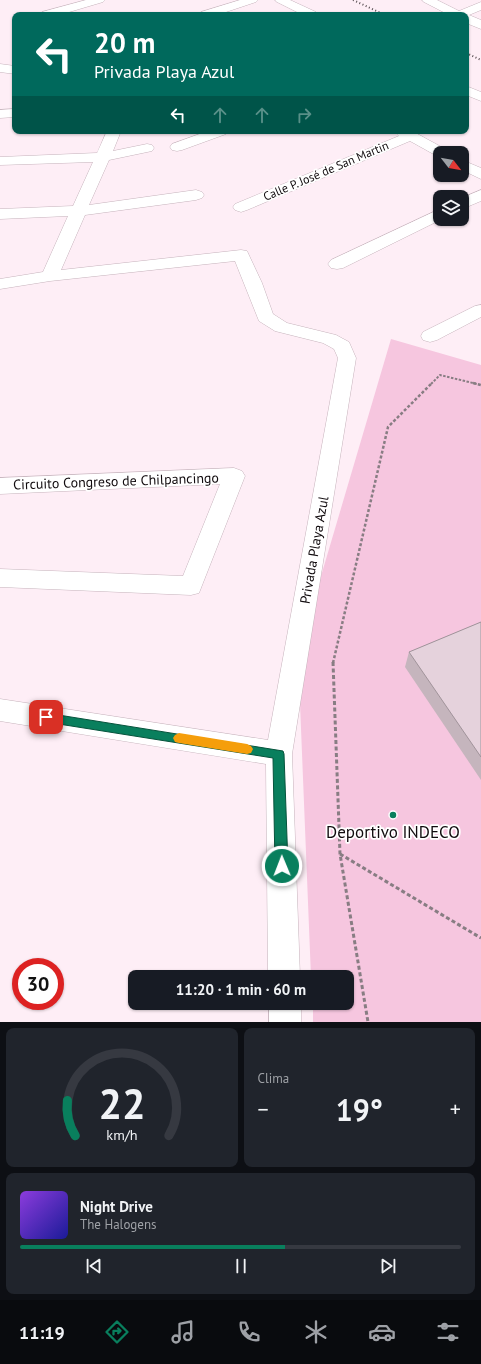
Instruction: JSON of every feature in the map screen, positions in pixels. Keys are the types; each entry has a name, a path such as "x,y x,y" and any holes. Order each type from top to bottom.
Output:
{"street":[{"path":"57,12 99,0"},
{"path":"214,12 252,0"},
{"path":"281,0 306,12"},
{"path":"428,0 452,12"},
{"path":"466,12 481,6"},
{"path":"469,19 481,25"},
{"path":"0,68 12,70"},
{"path":"469,91 481,97"},
{"path":"0,114 12,113"},
{"path":"0,284 50,276 113,134"},
{"path":"177,147 213,134"},
{"name":"Calle P. José de San Martin","path":"241,207 403,134"},
{"path":"407,134 433,148"},
{"path":"0,161 103,157 147,148"},
{"path":"469,168 481,174"},
{"path":"0,214 79,211 196,195"},
{"path":"469,201 481,195"},
{"path":"337,264 433,217"},
{"name":"Privada Playa Azul","path":"50,276 241,255 265,317 281,327 329,339 342,346 347,358 279,754 284,970"},
{"path":"430,336 481,310"},
{"name":"Circuito Congreso de Chilpancingo","path":"0,486 234,476 191,586 0,578"},
{"path":"0,710 279,754"},
{"path":"285,1010 285,1022"}],"path":[{"path":"368,1022 340,854 332,666 388,427 440,375 481,385"},
{"path":"340,854 481,938"}],"shaded area":[{"name":"Deportivo INDECO","path":"391,339 481,365 481,1022 313,1022 313,1010 354,1010 354,970 311,970 298,654"}],"building":[{"path":"481,622 481,757 409,652"}],"railway":[{"path":"353,0 379,12"},
{"path":"469,54 481,60"}],"slow traffic":[{"path":"179,738 247,749"}],"place":[{"name":"Deportivo INDECO","path":"393,815"}],"route":[{"path":"46,717 279,754 282,866"}]}
